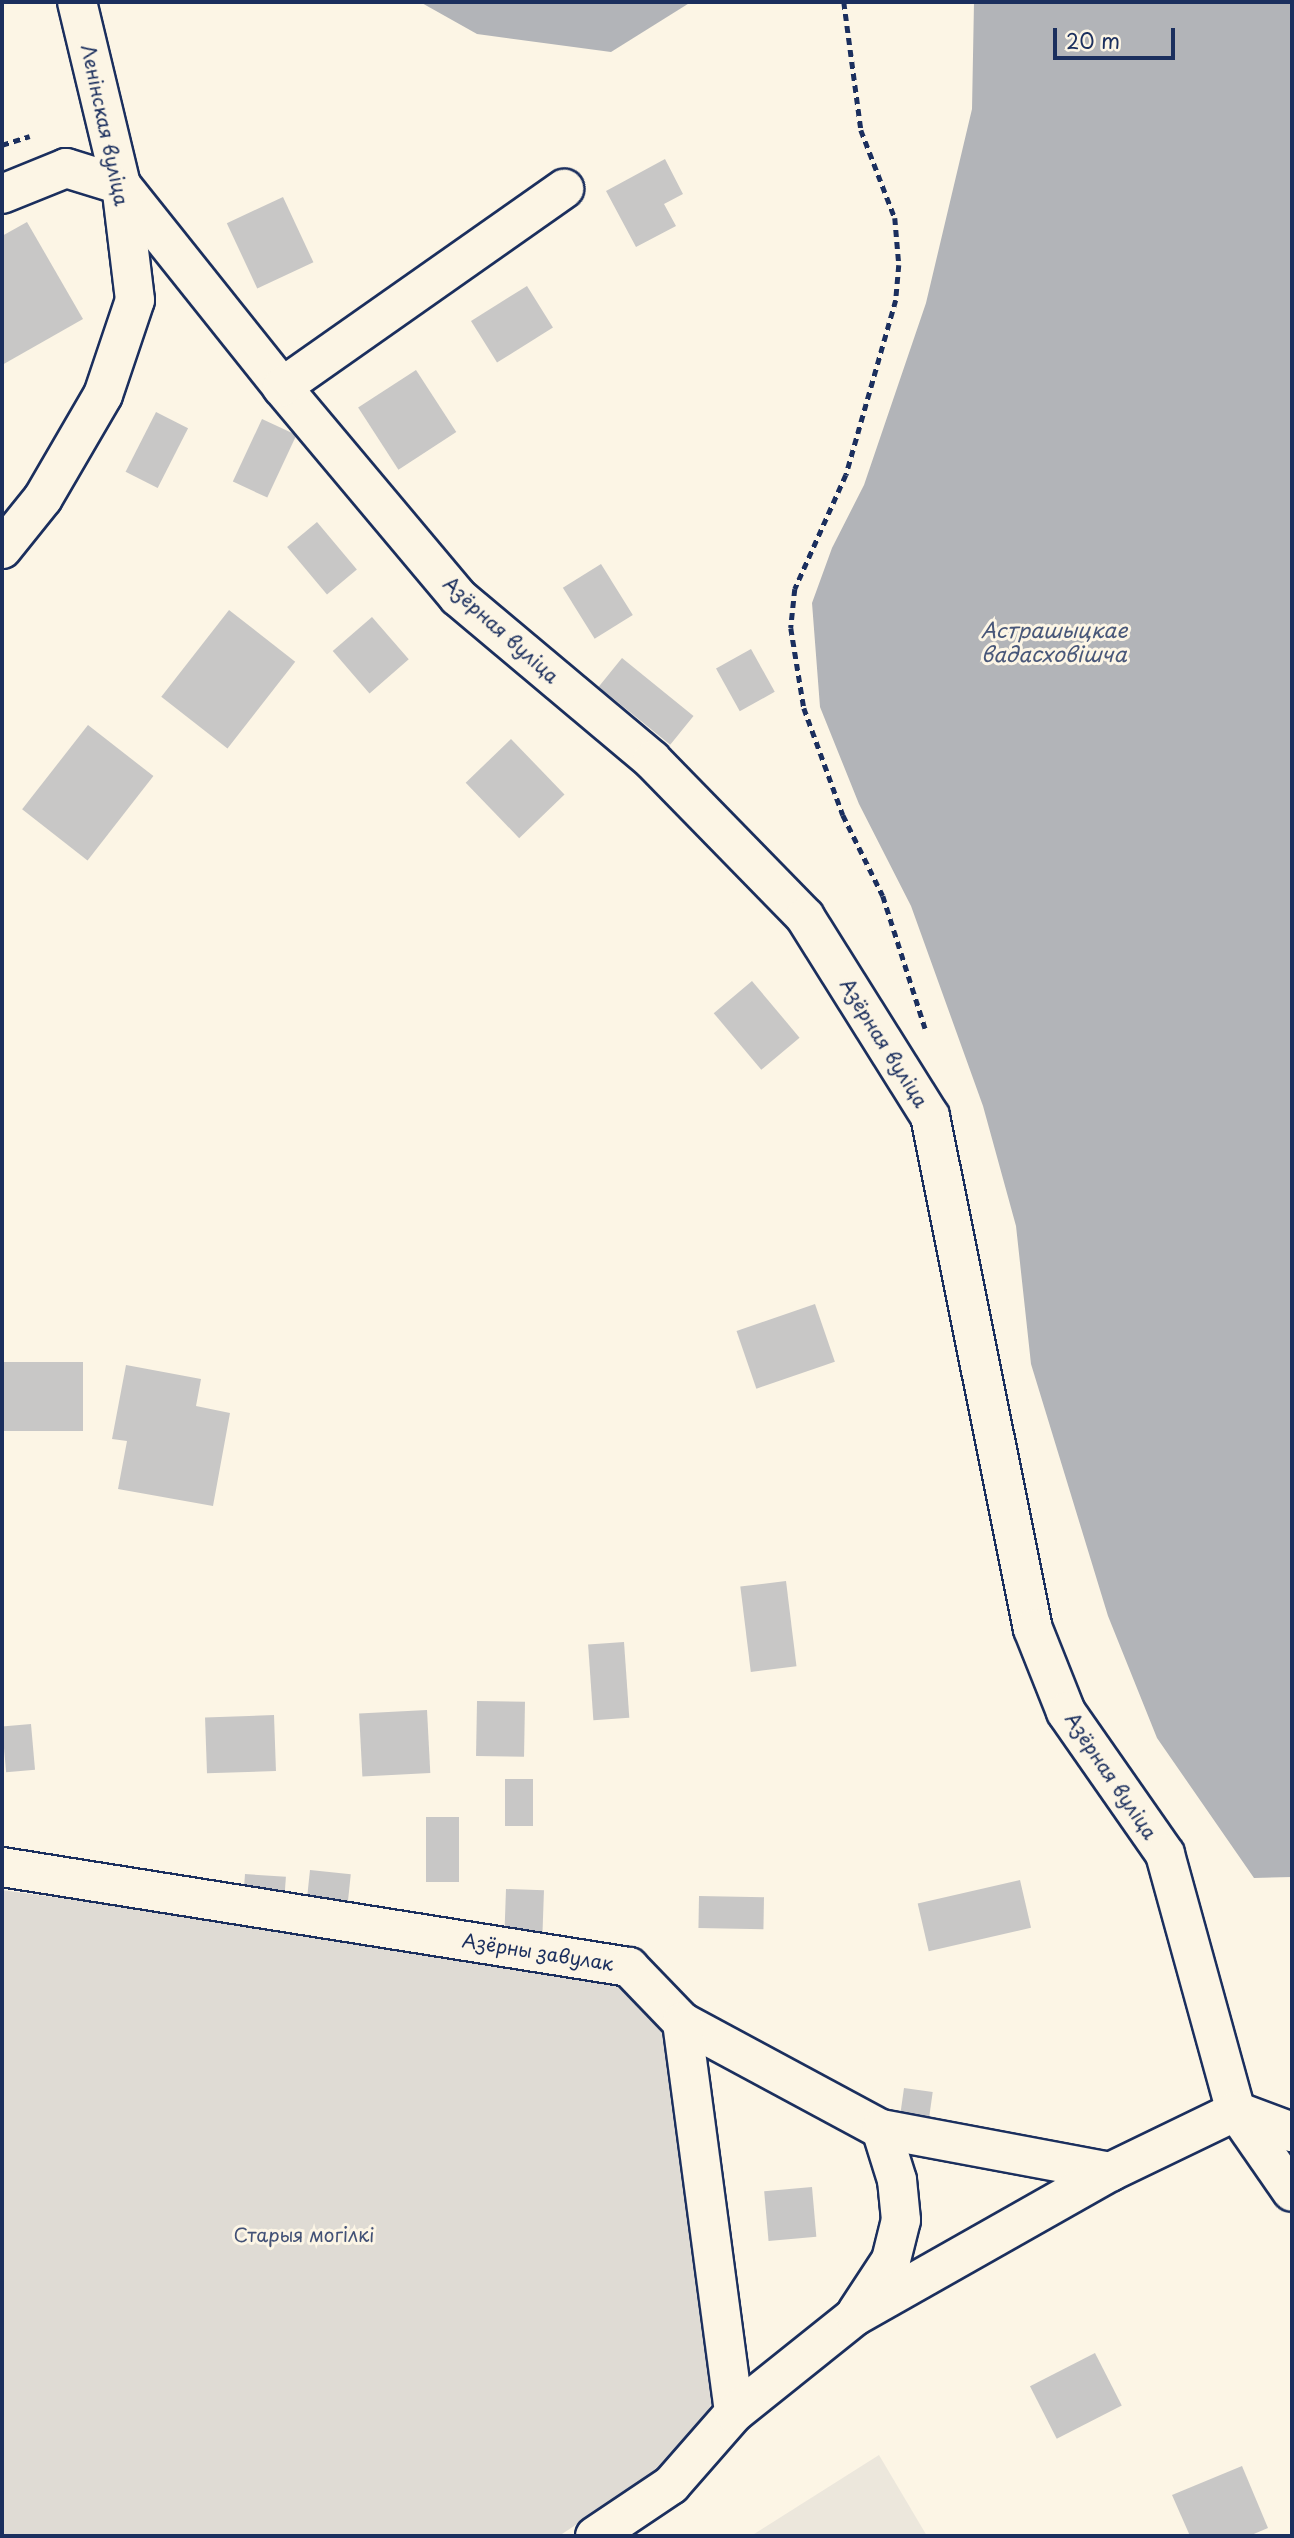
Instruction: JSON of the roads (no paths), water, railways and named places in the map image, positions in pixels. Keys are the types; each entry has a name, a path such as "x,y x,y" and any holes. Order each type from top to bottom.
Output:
{"street":[{"name":"Ленінская вуліца","path":"2,549 43,498 103,395 135,300 121,185 77,2"},
{"path":"2,194 66,167 121,185"},
{"name":"Азёрная вуліца","path":"121,185 282,387 458,597 652,760 805,917 930,1116 1033,1629 1066,1712 1165,1854 1236,2111 1292,2192"},
{"path":"282,387 564,189"},
{"name":"Азёрны завулак","path":"2,1867 629,1967 654,1988 682,2022 881,2129 1110,2172"},
{"path":"682,2022 734,2413"},
{"path":"595,2536 671,2485 734,2413 855,2316 1110,2172 1236,2111 1292,2132"},
{"path":"855,2316 891,2260 901,2220 898,2180 881,2129"}],"water":[{"path":"420,2 691,2 611,52 477,34"},
{"name":"Астрашыцкае вадасховішча","path":"974,2 1292,2 1292,1877 1254,1878 1157,1738 1108,1616 1031,1364 1016,1226 983,1106 911,906 859,804 820,707 812,603 832,548 864,485 926,303 972,109"}],"park label":[{"name":"Старыя могілкі","path":"304,2235"}]}
